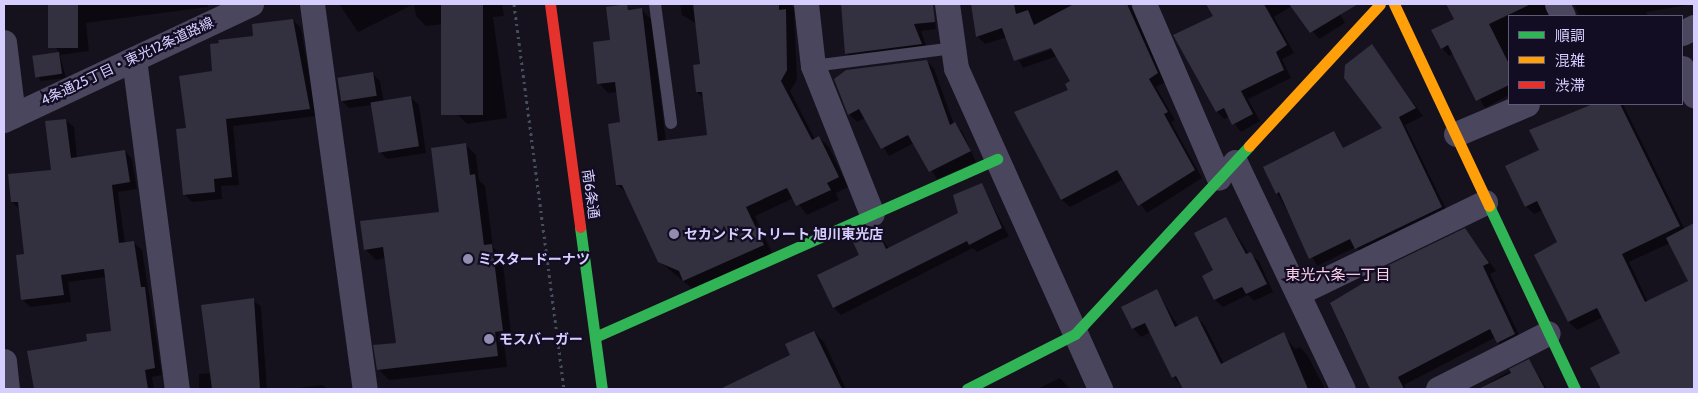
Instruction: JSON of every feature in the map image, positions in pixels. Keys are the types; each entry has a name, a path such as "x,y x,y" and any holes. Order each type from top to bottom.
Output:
{"street":[{"name":"4条通25丁目・東光12条道路線","path":"8,118 134,59 215,11 251,4"},
{"path":"312,4 365,389"},
{"name":"南6条通","path":"550,4 602,389"},
{"path":"806,4 813,66 872,214"},
{"path":"947,4 956,68 1100,389"},
{"path":"1144,4 1227,170 1298,293 1344,389"},
{"path":"967,389 1075,334 1380,4"},
{"path":"1394,4 1575,389"},
{"path":"4,42 8,118"},
{"path":"134,59 177,389"},
{"path":"1683,70 1694,95"},
{"path":"1456,134 1525,105"},
{"path":"595,337 997,159"},
{"path":"1298,293 1486,202"},
{"path":"1438,389 1548,333"},
{"path":"4,361 7,389"}],"lane":[{"path":"654,4 671,123"},
{"path":"813,66 953,48"}],"path":[{"path":"514,4 564,389"}],"building":[{"path":"48,4 78,4 78,48 48,48"},
{"path":"441,4 483,4 483,115 441,115"},
{"path":"627,4 628,10 642,8 658,141 707,135 702,92 696,92 693,65 700,64 693,4 779,4 779,10 786,9 787,70 781,81 812,140 819,136 839,177 827,183 831,190 796,206 787,188 746,207 764,245 683,281 679,271 658,262 622,185 616,185 608,124 620,122 615,82 597,84 593,42 610,40 606,7"},
{"path":"841,4 933,4 935,22 914,24 922,44 845,54"},
{"path":"971,4 1014,4 1016,14 1028,10 1034,25 1074,4 1127,4 1158,73 1149,79 1168,112 1164,114 1195,170 1138,206 1117,170 1061,200 1014,112 1068,90 1065,84 1070,81 1051,48 1014,61 1002,28 976,37"},
{"path":"1206,4 1264,4 1287,45 1276,52 1284,70 1241,91 1253,114 1232,125 1224,108 1216,112 1173,35 1213,16"},
{"path":"1289,4 1358,4 1310,33"},
{"path":"1446,4 1531,4 1489,24 1508,62 1508,85 1476,101 1448,45 1441,49 1431,30 1454,19"},
{"path":"293,19 310,109 226,119 232,177 214,179 215,192 183,195 176,129 186,128 179,76 212,71 210,44 219,43 218,40 253,36 252,24"},
{"path":"1372,44 1416,108 1399,117 1442,207 1355,249 1350,239 1309,259 1279,192 1276,194 1263,167 1334,131 1343,148 1382,128 1344,78 1345,65"},
{"path":"59,52 62,74 35,78 32,56"},
{"path":"927,60 950,125 955,122 971,151 929,172 908,135 881,149 859,109 848,115 834,79 846,70"},
{"path":"373,72 377,96 341,101 337,78"},
{"path":"411,96 419,146 378,153 371,102"},
{"path":"1591,105 1620,105 1680,226 1622,254 1645,302 1688,281 1666,238 1694,223 1694,389 1601,389 1590,368 1620,353 1597,308 1568,322 1534,255 1557,242 1537,201 1525,207 1505,166 1539,150 1529,130"},
{"path":"66,119 71,158 125,150 130,182 112,185 119,243 134,241 141,287 145,287 155,368 145,370 148,389 34,389 27,351 87,341 86,334 111,331 104,269 61,275 64,295 21,300 16,255 24,254 18,202 11,202 8,174 51,170 45,121"},
{"path":"466,143 470,175 475,174 484,245 492,244 503,331 495,332 498,356 377,370 373,345 396,343 383,247 364,250 360,221 439,212 431,148"},
{"path":"982,183 1002,228 969,245 967,241 833,308 817,275 859,255 852,240 877,229 886,249 958,213 953,195"},
{"path":"1226,217 1246,254 1251,252 1267,284 1246,294 1242,287 1214,300 1202,276 1213,270 1194,233"},
{"path":"1465,228 1489,263 1483,266 1515,334 1497,343 1490,329 1398,377 1404,389 1370,389 1330,303 1370,279 1368,275"},
{"path":"1157,289 1175,327 1197,316 1221,364 1284,332 1308,389 1183,389 1176,376 1172,378 1145,323 1132,329 1121,307"},
{"path":"254,298 260,389 212,389 201,305"},
{"path":"814,331 842,389 720,389 790,355 785,344"},
{"path":"1529,359 1545,389 1478,389 1511,373 1509,369"}],"traffic: fast":[{"path":"967,389 1075,334 1249,146"},
{"path":"595,337 997,159"},
{"path":"1489,206 1575,389"},
{"path":"580,227 602,389"}],"traffic: slow":[{"path":"1249,146 1380,4"},
{"path":"1394,4 1489,206"}],"traffic: jam":[{"path":"550,4 580,227"}],"place":[{"name":"セカンドストリート 旭川東光店","path":"674,234"},
{"name":"ミスタードーナツ","path":"468,259"},
{"name":"モスバーガー","path":"489,339"}],"district":[{"name":"東光六条一丁目","path":"1338,276"}]}
